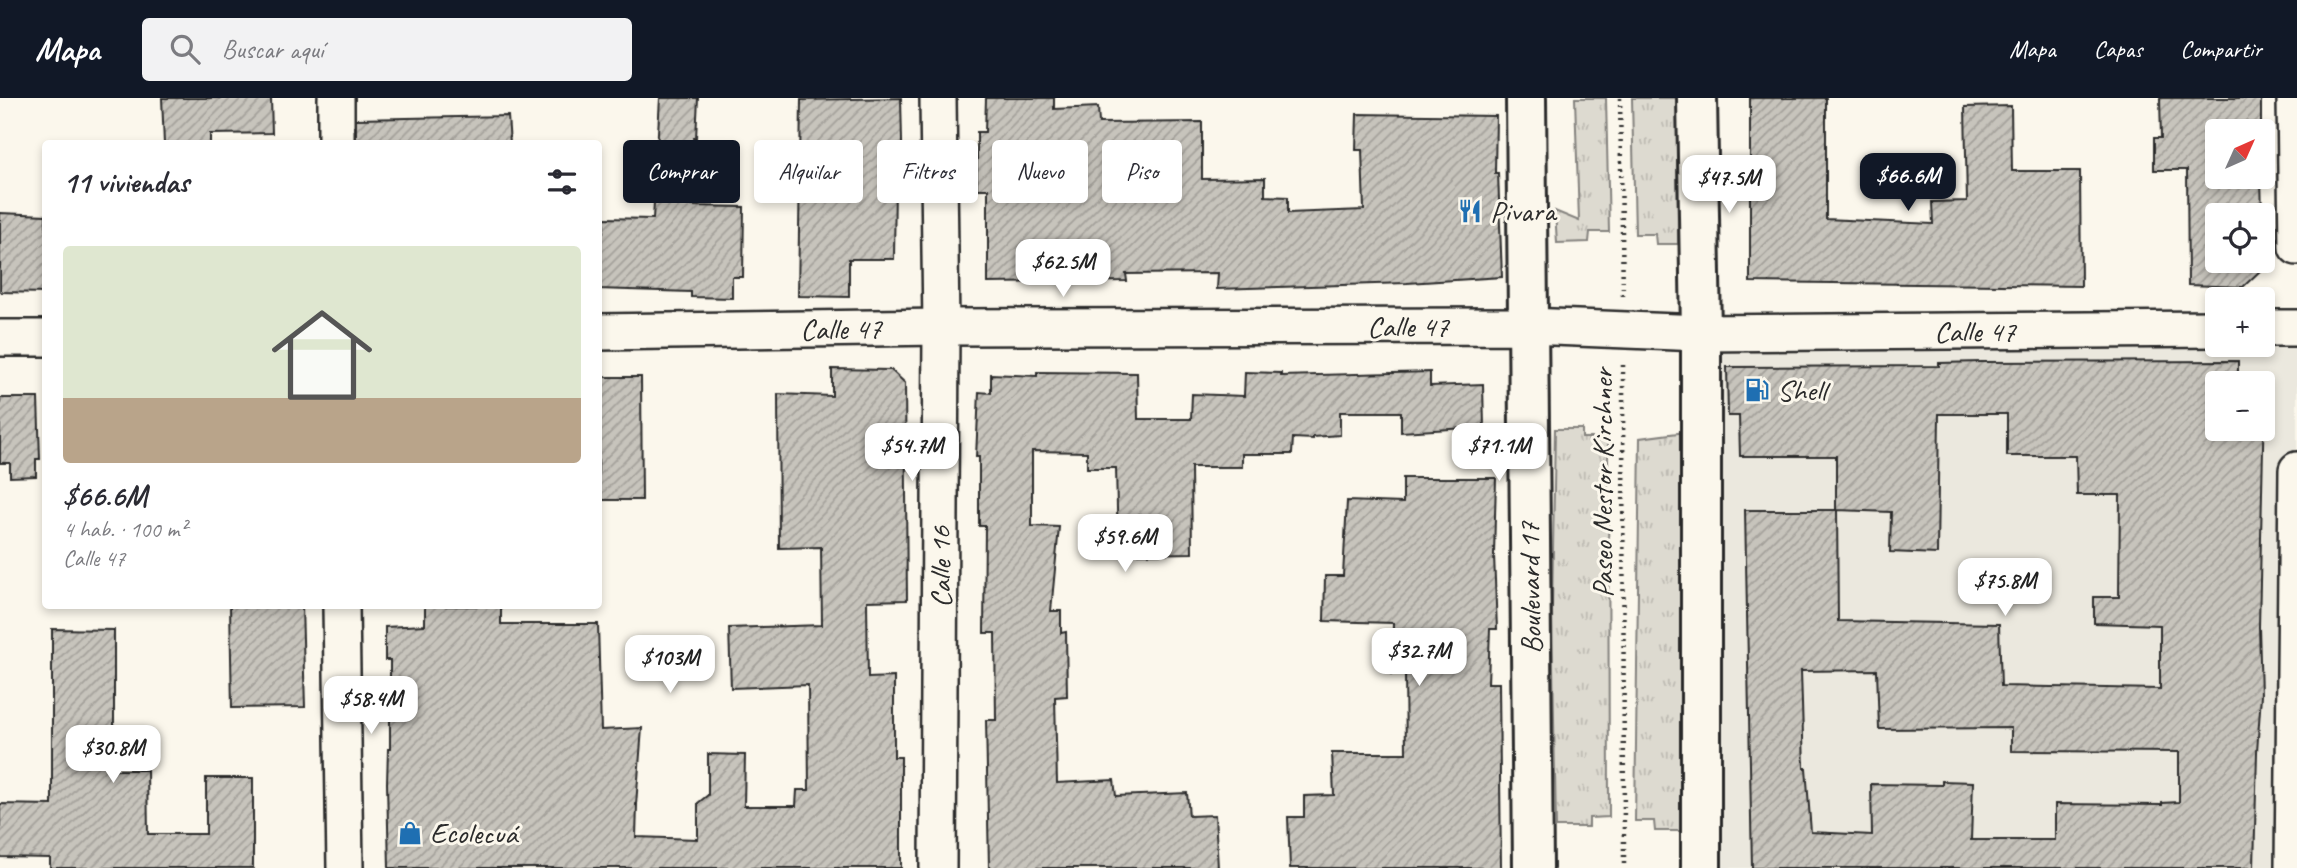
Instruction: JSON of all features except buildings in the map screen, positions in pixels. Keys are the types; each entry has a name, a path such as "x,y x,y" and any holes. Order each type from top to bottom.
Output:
{"main road":[{"name":"Boulevard 17","path":"1526,98 1533,868"},
{"path":"1698,98 1701,868"}],"street":[{"path":"336,98 336,140"},
{"name":"Calle 16","path":"938,98 941,327 938,868"},
{"path":"2295,98 2297,247"},
{"name":"Calle 47","path":"602,332 941,327 1528,326 1701,333 2205,328"},
{"path":"2275,328 2297,328"},
{"path":"0,338 42,338"},
{"path":"2293,868 2297,470"},
{"path":"341,609 345,868"}],"path":[{"name":"Paseo Nestor Kirchner","path":"1620,98 1624,868"}],"shaded area":[{"path":"2297,328 2297,868 1701,868 1701,333 2205,344 2205,357 2275,357 2275,339"}],"green space":[{"path":"1575,98 1606,98 1609,232 1590,232 1589,242 1557,243 1555,211 1579,221"},
{"path":"1632,98 1677,98 1678,244 1656,244 1655,234 1635,234"},
{"path":"1555,429 1582,429 1582,438 1608,438 1609,817 1589,818 1589,827 1556,827 1552,609"},
{"path":"1686,432 1687,831 1655,831 1654,821 1635,821 1640,438"}],"place":[{"name":"Pivara","path":"1470,211"},
{"name":"Shell","path":"1757,390"},
{"name":"Ecolecuá","path":"410,833"}]}
